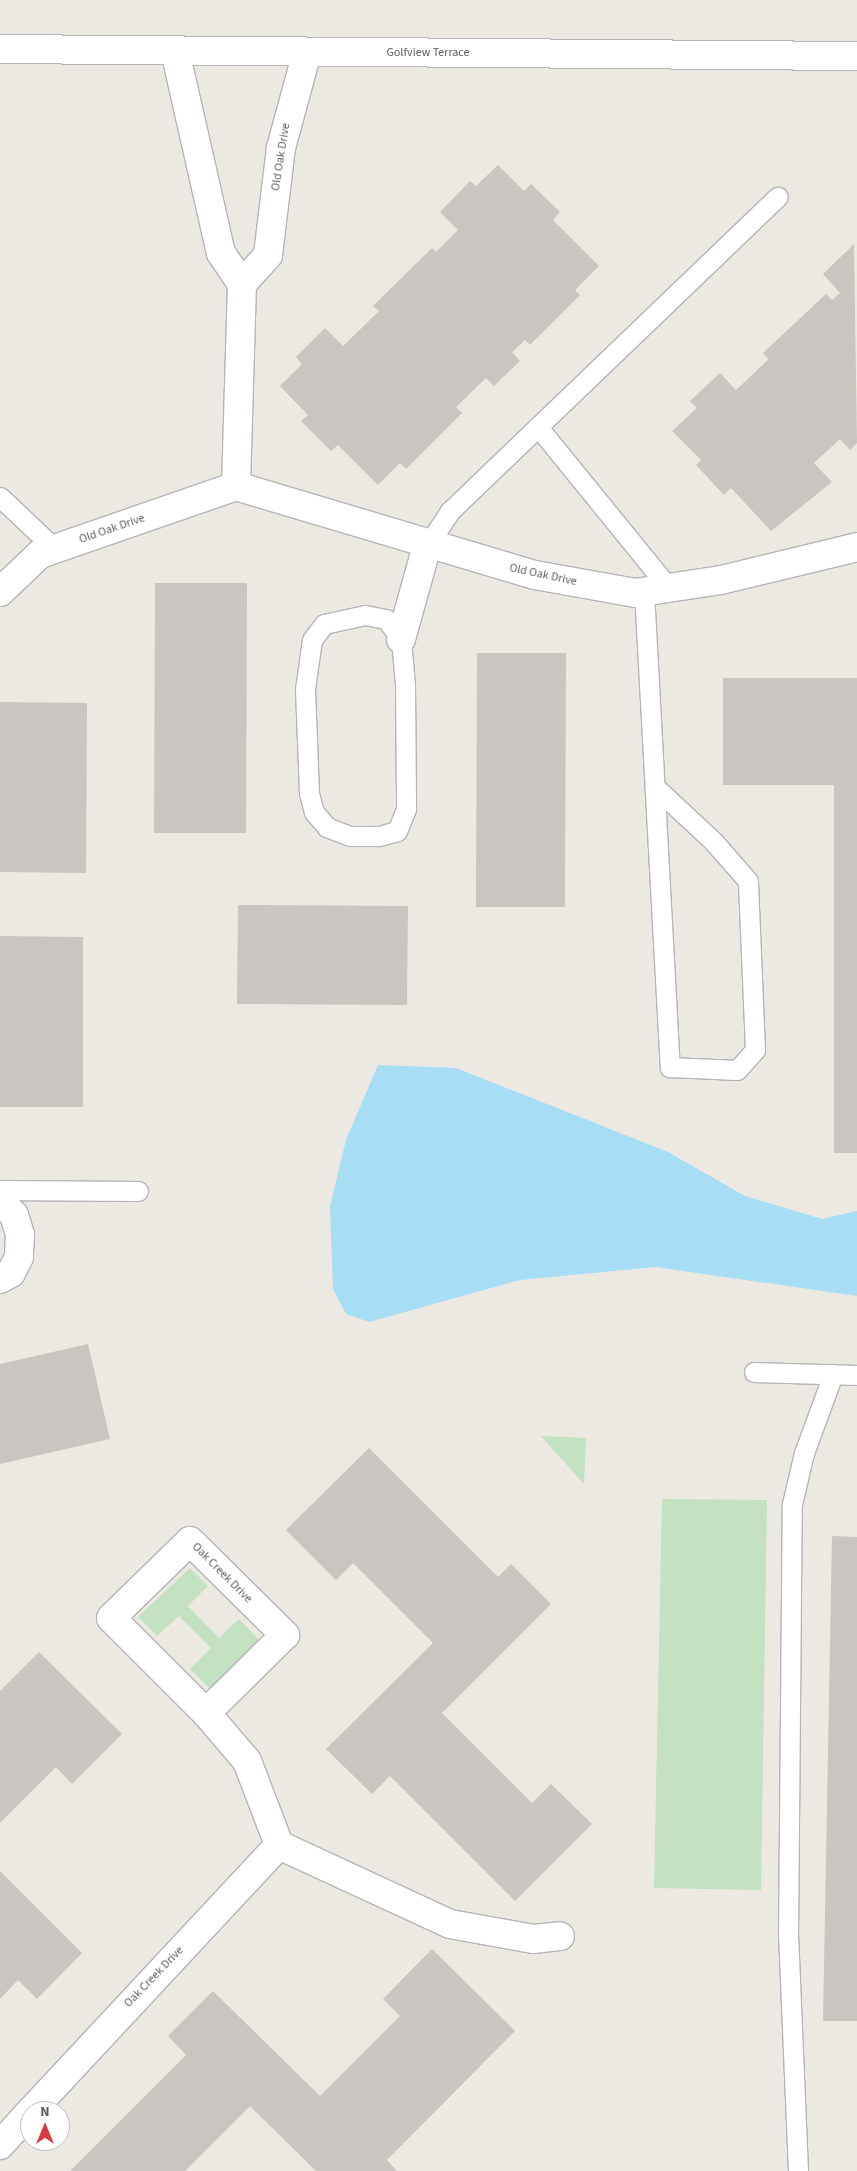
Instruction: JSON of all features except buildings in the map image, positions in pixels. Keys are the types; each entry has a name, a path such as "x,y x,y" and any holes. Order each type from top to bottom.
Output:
{"street":[{"name":"Golfview Terrace","path":"0,49 857,56"},
{"path":"175,51 221,253 242,284 236,486"},
{"name":"Old Oak Drive","path":"242,284 268,255 281,148 308,52"},
{"name":"Old Oak Drive","path":"0,592 40,554 236,486 427,546 534,576 657,590 857,547"},
{"path":"402,639 427,546"},
{"path":"0,1201 14,1215 20,1240 19,1257 11,1273 0,1279"},
{"name":"Oak Creek Drive","path":"39,2101 279,1845 247,1761 206,1713 111,1618 190,1540 285,1635 206,1713"},
{"path":"279,1845 450,1924 533,1939 560,1936"},
{"name":"Oak Creek Drive","path":"0,2145 20,2122"}],"lane":[{"path":"427,546 450,511 778,197"},
{"path":"538,427 657,590 657,788 670,1067 737,1070 755,1050 748,881 713,841 657,788"},
{"path":"0,497 55,549"},
{"path":"364,615 386,618 402,639 406,809 398,831 350,836 327,828 314,812 309,793 305,689 312,640 324,624 364,615"},
{"path":"0,1190 138,1191"},
{"path":"754,1372 857,1375"},
{"path":"798,2171 788,1937 792,1504 804,1453 833,1374"}],"green space":[{"path":"541,1436 586,1438 584,1484"},
{"path":"662,1499 767,1500 761,1890 654,1888"},
{"path":"190,1568 208,1586 188,1606 219,1638 239,1619 260,1641 211,1690 190,1669 211,1648 179,1616 157,1636 138,1617"}],"water":[{"path":"378,1065 456,1068 668,1152 745,1196 822,1219 857,1211 857,1296 655,1267 520,1280 369,1322 346,1314 333,1289 330,1206 346,1140"}]}
